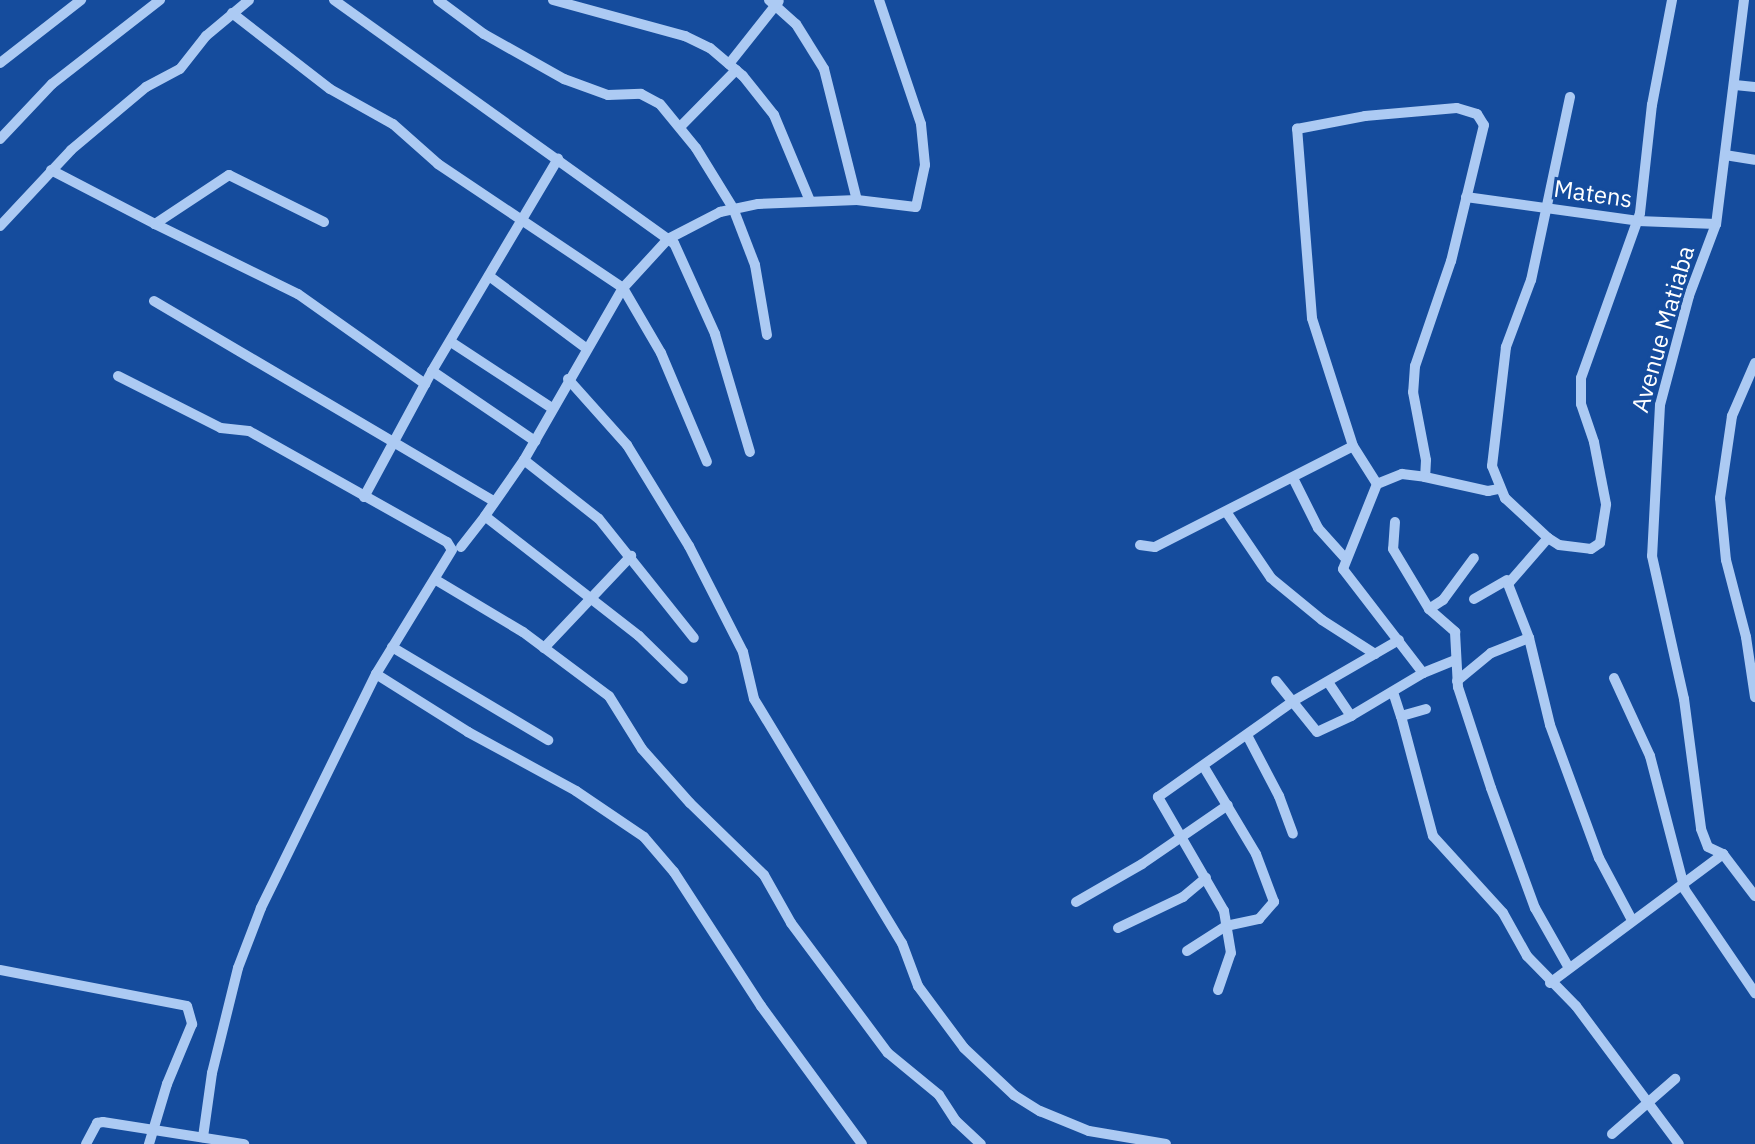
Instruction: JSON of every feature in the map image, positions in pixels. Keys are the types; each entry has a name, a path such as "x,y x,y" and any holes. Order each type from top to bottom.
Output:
{"street":[{"path":"0,63 81,0"},
{"path":"0,139 52,84 160,0"},
{"path":"0,226 51,170 146,87 180,69 232,13 249,0"},
{"path":"334,0 668,239 676,248 715,334 750,452"},
{"path":"438,0 484,34 564,79 608,95 635,93 653,99 680,127 733,208 755,265 767,335"},
{"path":"553,0 685,36 732,67 774,115 810,201"},
{"path":"461,547 524,460 568,379 623,288 668,239 733,208 858,200 913,208 923,184 924,146 915,100 879,0"},
{"path":"1570,97 1531,281 1503,362 1492,466 1498,489 1548,538 1591,549 1600,542 1606,504 1599,460 1581,404 1581,378 1630,232 1638,221 1652,105 1672,0"},
{"name":"Avenue Matiaba","path":"1744,0 1716,224 1689,296 1660,405 1652,556 1684,699 1701,829 1709,847 1723,853 1755,896"},
{"path":"680,127 732,67 775,2 796,24 824,69 858,200"},
{"path":"232,13 330,89 393,124 438,164 523,218 623,288 661,352 708,462"},
{"path":"1735,85 1755,87"},
{"path":"1377,484 1353,446 1312,318 1297,129 1434,108 1470,110 1484,125 1442,293 1415,366 1413,392 1426,460 1425,477"},
{"path":"1725,155 1755,160"},
{"path":"364,497 432,371 558,159"},
{"path":"51,170 298,294 425,384"},
{"path":"155,223 229,175 324,222"},
{"name":"Matens","path":"1466,197 1638,221 1716,224"},
{"path":"489,276 586,348"},
{"path":"154,301 396,440 494,501"},
{"path":"451,342 552,408"},
{"path":"1755,363 1750,390 1730,421 1720,478 1720,513 1755,697"},
{"path":"432,371 535,441"},
{"path":"118,376 221,428 249,431 450,544 452,553 376,674 282,858 238,968 212,1073 203,1137"},
{"path":"568,379 627,445 689,546 743,652 754,699 902,943 918,986 964,1048 1014,1095 1040,1111 1089,1130 1166,1144"},
{"path":"1140,545 1155,547 1227,513 1353,446"},
{"path":"524,460 599,519 694,638"},
{"path":"1423,673 1345,574 1344,557 1377,484 1402,474 1488,491 1498,489"},
{"path":"1293,478 1318,528 1344,557"},
{"path":"1227,513 1271,578 1322,620 1375,654"},
{"path":"485,516 639,636 683,680"},
{"path":"1395,522 1393,549 1429,608 1455,632 1457,681 1535,908 1569,968"},
{"path":"1474,599 1507,580 1548,538"},
{"path":"544,648 588,597 631,556"},
{"path":"1429,608 1443,600 1474,558"},
{"path":"436,580 544,648 615,703 642,748 690,803 764,875 791,923 888,1053 939,1095 956,1121 981,1144"},
{"path":"1507,580 1528,638 1550,725 1599,858 1632,920"},
{"path":"1457,681 1491,653 1528,638"},
{"path":"1218,990 1231,953 1218,898 1157,799 1248,737 1294,700 1399,640"},
{"path":"392,648 548,740"},
{"path":"1276,681 1294,700 1317,732 1351,716 1423,673 1456,660"},
{"path":"376,674 440,715 576,790 644,837 674,872 761,1006 862,1144"},
{"path":"1614,678 1650,756 1683,881 1710,932 1755,993"},
{"path":"1328,682 1351,716"},
{"path":"1393,692 1402,716 1433,836 1503,913 1527,956 1550,983 1576,1006 1679,1144"},
{"path":"1402,716 1426,709"},
{"path":"1248,737 1279,796 1293,834"},
{"path":"1187,951 1226,926 1259,919 1274,902 1268,877 1204,767"},
{"path":"1076,902 1142,864 1228,805"},
{"path":"1550,983 1723,853"},
{"path":"1118,928 1183,897 1206,878"},
{"path":"0,970 187,1006 192,1024 149,1144"},
{"path":"1612,1134 1675,1080"},
{"path":"86,1144 100,1122 244,1144"}]}
